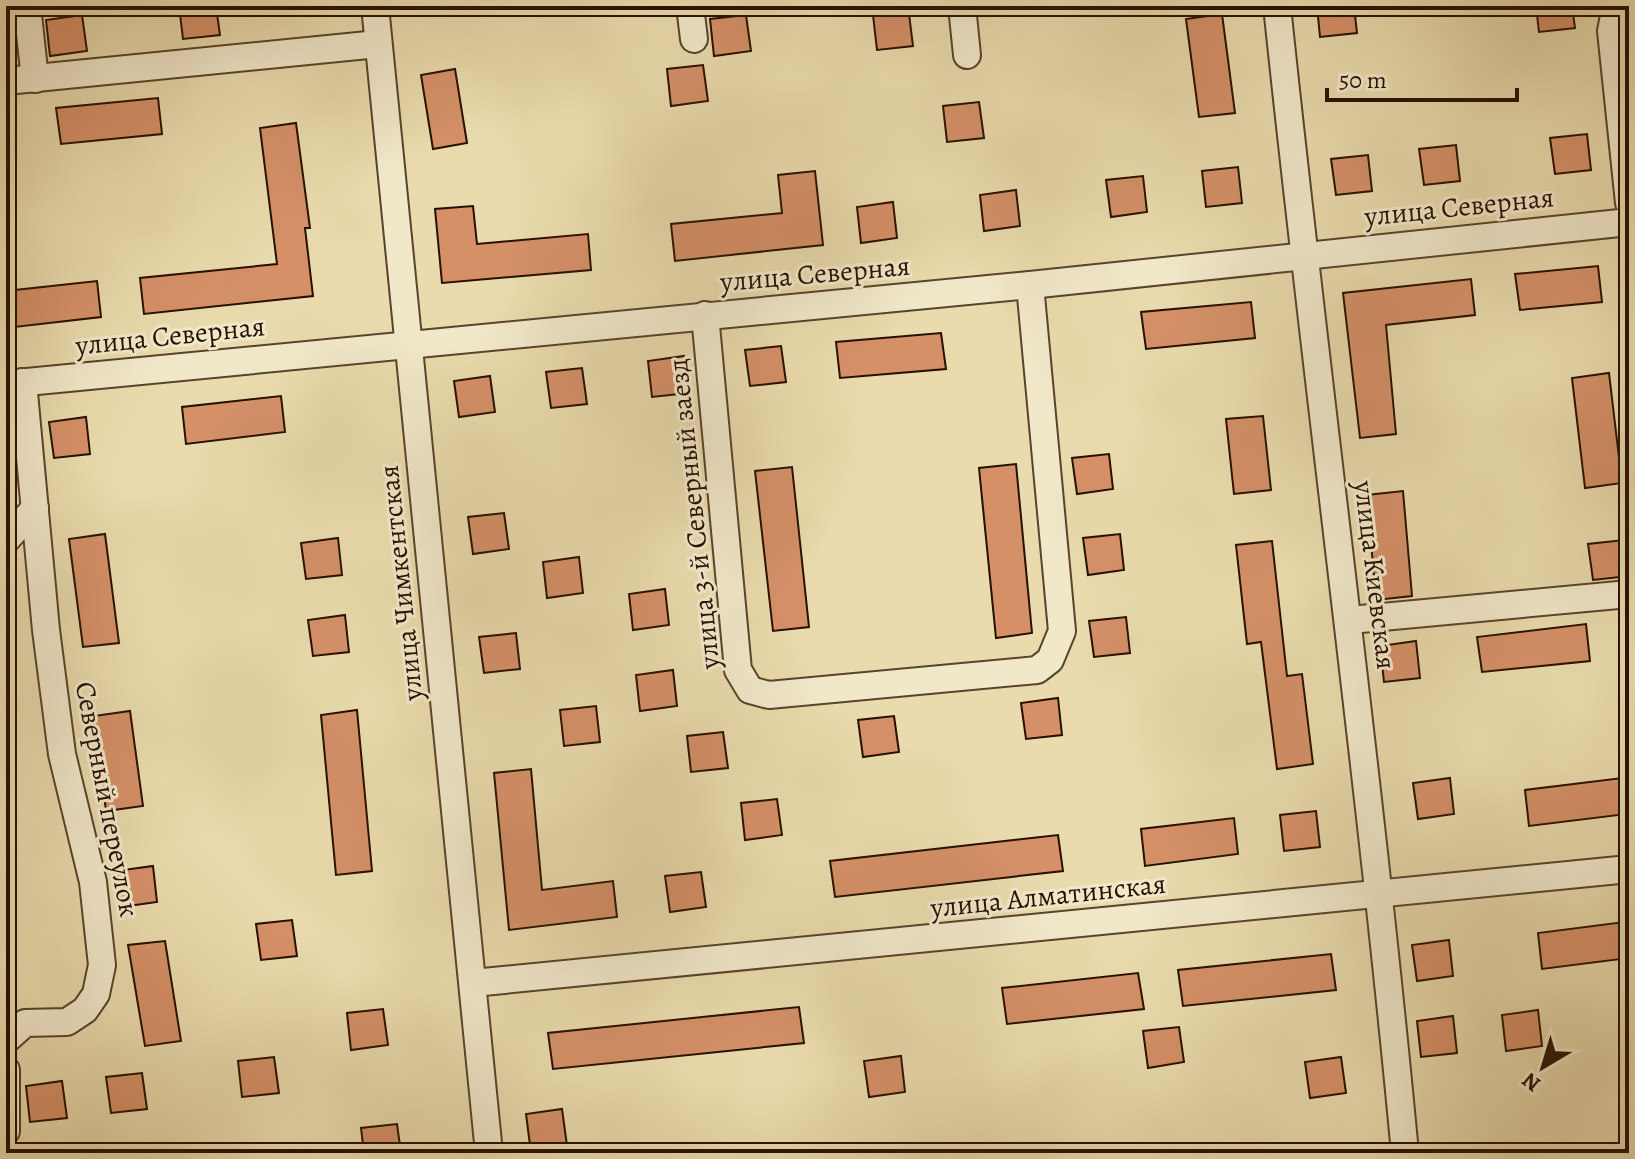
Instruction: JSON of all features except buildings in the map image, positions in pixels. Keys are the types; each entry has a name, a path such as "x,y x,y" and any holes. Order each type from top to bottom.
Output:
{"street":[{"path":"27,6 35,79"},
{"name":"улица Чимкентская","path":"375,6 489,1153"},
{"path":"690,6 694,39"},
{"path":"962,6 967,55"},
{"name":"улица Киевская","path":"1277,6 1303,254 1350,620 1381,895 1405,1153"},
{"path":"1616,6 1611,31 1629,203"},
{"path":"6,81 378,44"},
{"name":"улица Северная","path":"15,383 1030,285 1629,222"},
{"name":"улица 3-й Северный заезд","path":"705,315 738,670 750,690 769,695 1037,670 1050,660 1062,631 1030,285"},
{"name":"Северный переулок","path":"6,1040 25,1023 67,1022 85,1010 96,994 102,965 93,882 62,754 35,508 15,383"},
{"path":"6,540 35,508"},
{"path":"1350,620 1629,594"},
{"name":"улица Алматинская","path":"473,983 1629,869"},
{"path":"6,1070 6,1131"}]}
